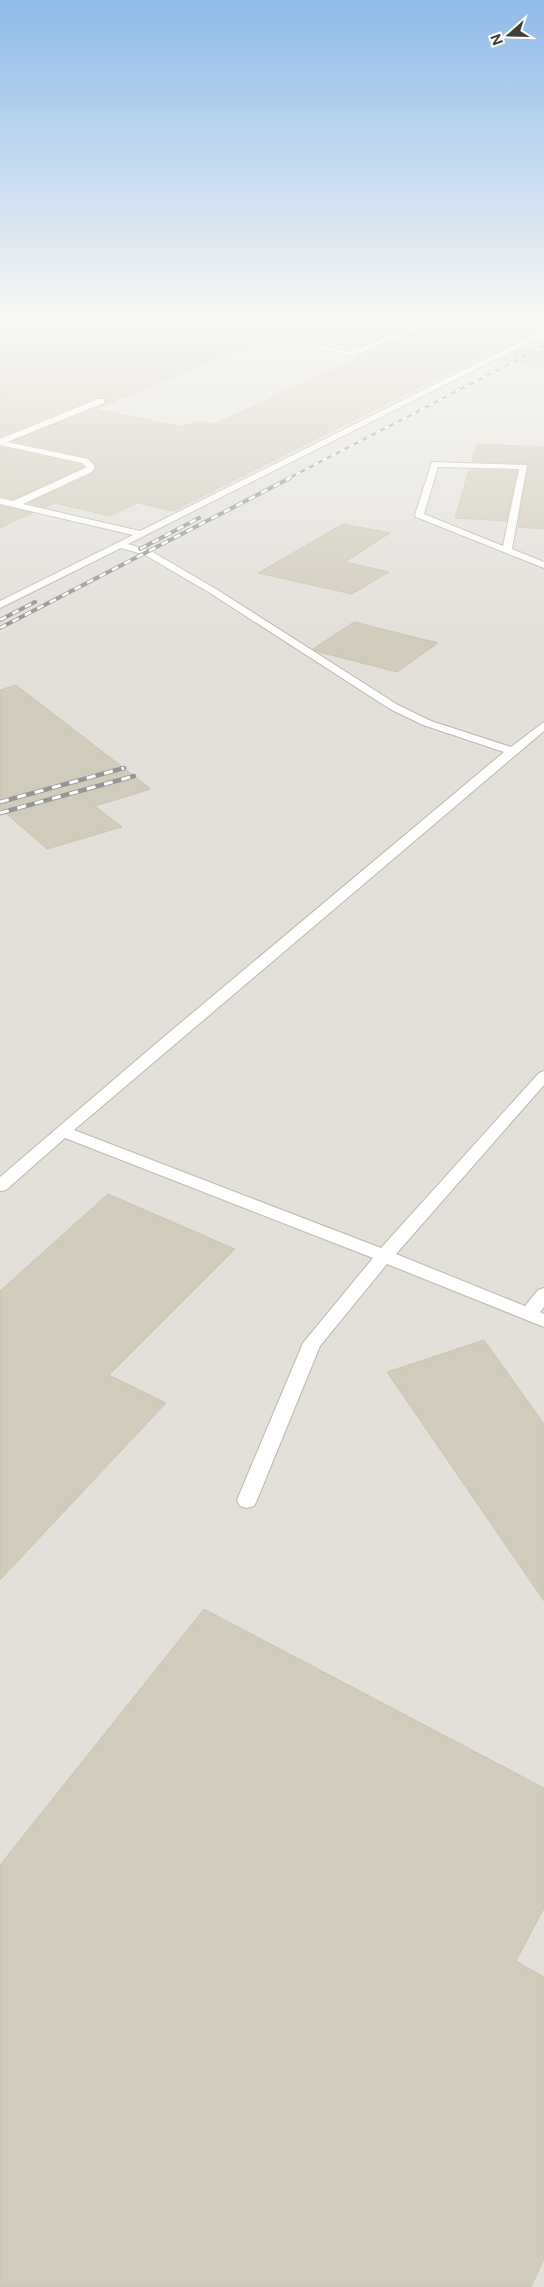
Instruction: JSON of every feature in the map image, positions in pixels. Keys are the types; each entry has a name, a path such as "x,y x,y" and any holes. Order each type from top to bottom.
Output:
{"lane":[{"path":"0,443 44,425"},
{"path":"0,605 359,425"},
{"path":"0,443 84,461 92,466 89,470 15,504"},
{"path":"508,551 524,467 435,464 419,514 508,551 544,565"},
{"path":"0,500 141,534"},
{"path":"121,544 148,553 213,591 394,707 427,723 512,751"},
{"path":"0,1186 164,1044 544,725"},
{"path":"248,1500 312,1343 384,1256 544,1076"},
{"path":"64,1132 384,1256 537,1318 544,1294"}],"shaded area":[{"path":"0,425 544,425 544,2287 0,2287"}],"building":[{"path":"0,425 30,425 0,437"},
{"path":"54,425 171,425 182,427 188,425 345,425 173,511 137,503 110,516 54,503 45,507 29,503 93,474 97,466 88,457 13,441"},
{"path":"477,444 544,447 544,529 518,527 528,464 472,461"},
{"path":"0,447 83,467 13,499 0,496"},
{"path":"469,470 517,471 506,521 455,518"},
{"path":"0,506 32,513 0,528"},
{"path":"343,524 390,533 345,562 389,572 352,594 258,573"},
{"path":"354,622 438,643 397,672 313,649"},
{"path":"16,685 151,789 95,806 122,827 47,849 0,808 0,690"},
{"path":"108,1194 235,1249 109,1375 166,1403 0,1580 0,1291"},
{"path":"484,1340 544,1424 544,1601 387,1372"},
{"path":"204,1609 544,1788 544,1908 516,1961 544,1977 544,2259 531,2287 0,2287 0,1865"}],"railway":[{"path":"287,479 392,425"},
{"path":"0,628 290,478"},
{"path":"140,549 199,518"},
{"path":"0,620 35,602"},
{"path":"0,802 124,768"},
{"path":"0,813 134,776"}]}
